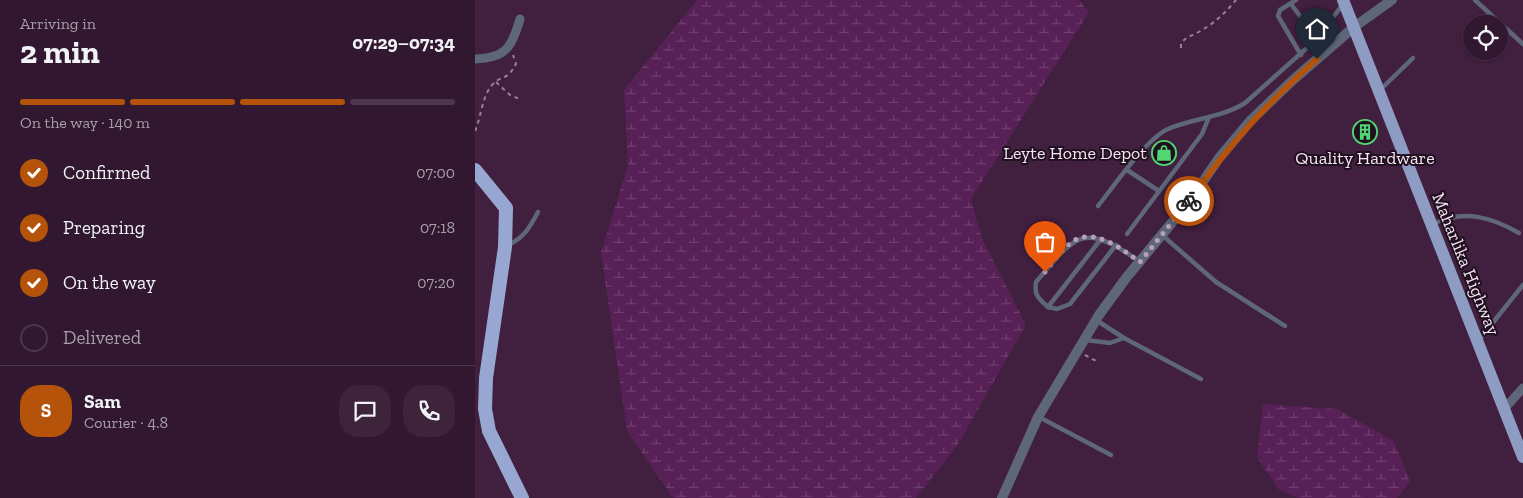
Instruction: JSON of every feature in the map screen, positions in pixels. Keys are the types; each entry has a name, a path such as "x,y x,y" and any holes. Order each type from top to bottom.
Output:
{"highway":[{"path":"475,170 506,208 505,246 486,378 485,409 489,431 522,498"}],"main road":[{"name":"Maharlika Highway","path":"1343,1 1523,457"}],"street":[{"path":"1002,498 1038,417 1096,320 1126,278 1162,235 1219,158 1251,120 1354,27 1392,0"},
{"path":"475,59 494,58 503,54 511,44 520,19"},
{"path":"1504,409 1523,388"}],"lane":[{"path":"1296,0 1280,10 1277,16 1301,55"},
{"path":"1475,0 1523,44"},
{"path":"1098,206 1153,138 1167,130 1233,110 1245,103 1317,39 1343,1"},
{"path":"1291,4 1317,39"},
{"path":"1379,90 1413,58"},
{"path":"1127,234 1203,134 1209,117"},
{"path":"1127,170 1159,191"},
{"path":"505,246 523,235 538,212"},
{"path":"1432,225 1445,218 1460,215 1482,216 1519,232"},
{"path":"1162,235 1216,282 1285,326"},
{"path":"1116,245 1070,304 1057,309 1048,306 1036,297 1037,282 1075,240 1087,237 1116,245 1140,262"},
{"path":"1048,306 1101,240"},
{"path":"1478,341 1523,285"},
{"path":"1096,320 1123,338 1201,379"},
{"path":"1084,340 1110,343 1123,338"},
{"path":"1038,417 1111,455"}],"path":[{"path":"1181,48 1181,43 1187,36 1201,30 1221,17 1236,0"},
{"path":"475,132 488,90 496,82 509,76 516,64 511,44"},
{"path":"496,82 510,95 522,100"},
{"path":"1078,350 1099,362"}],"green space":[{"path":"697,0 1079,0 1089,12 971,199 982,238 1026,325 957,446 916,498 673,498 627,431 601,252 628,165 624,90"},
{"path":"1263,404 1337,409 1394,441 1410,482 1397,498 1298,498 1278,489 1257,457"}],"way so far":[{"path":"1045,272 1075,240 1087,237 1116,245 1140,262 1189,201"}],"place":[{"name":"Quality Hardware","path":"1365,132"},
{"name":"Leyte Home Depot","path":"1164,153"}],"route":[{"path":"1189,201 1219,158 1251,120 1317,59"}]}
